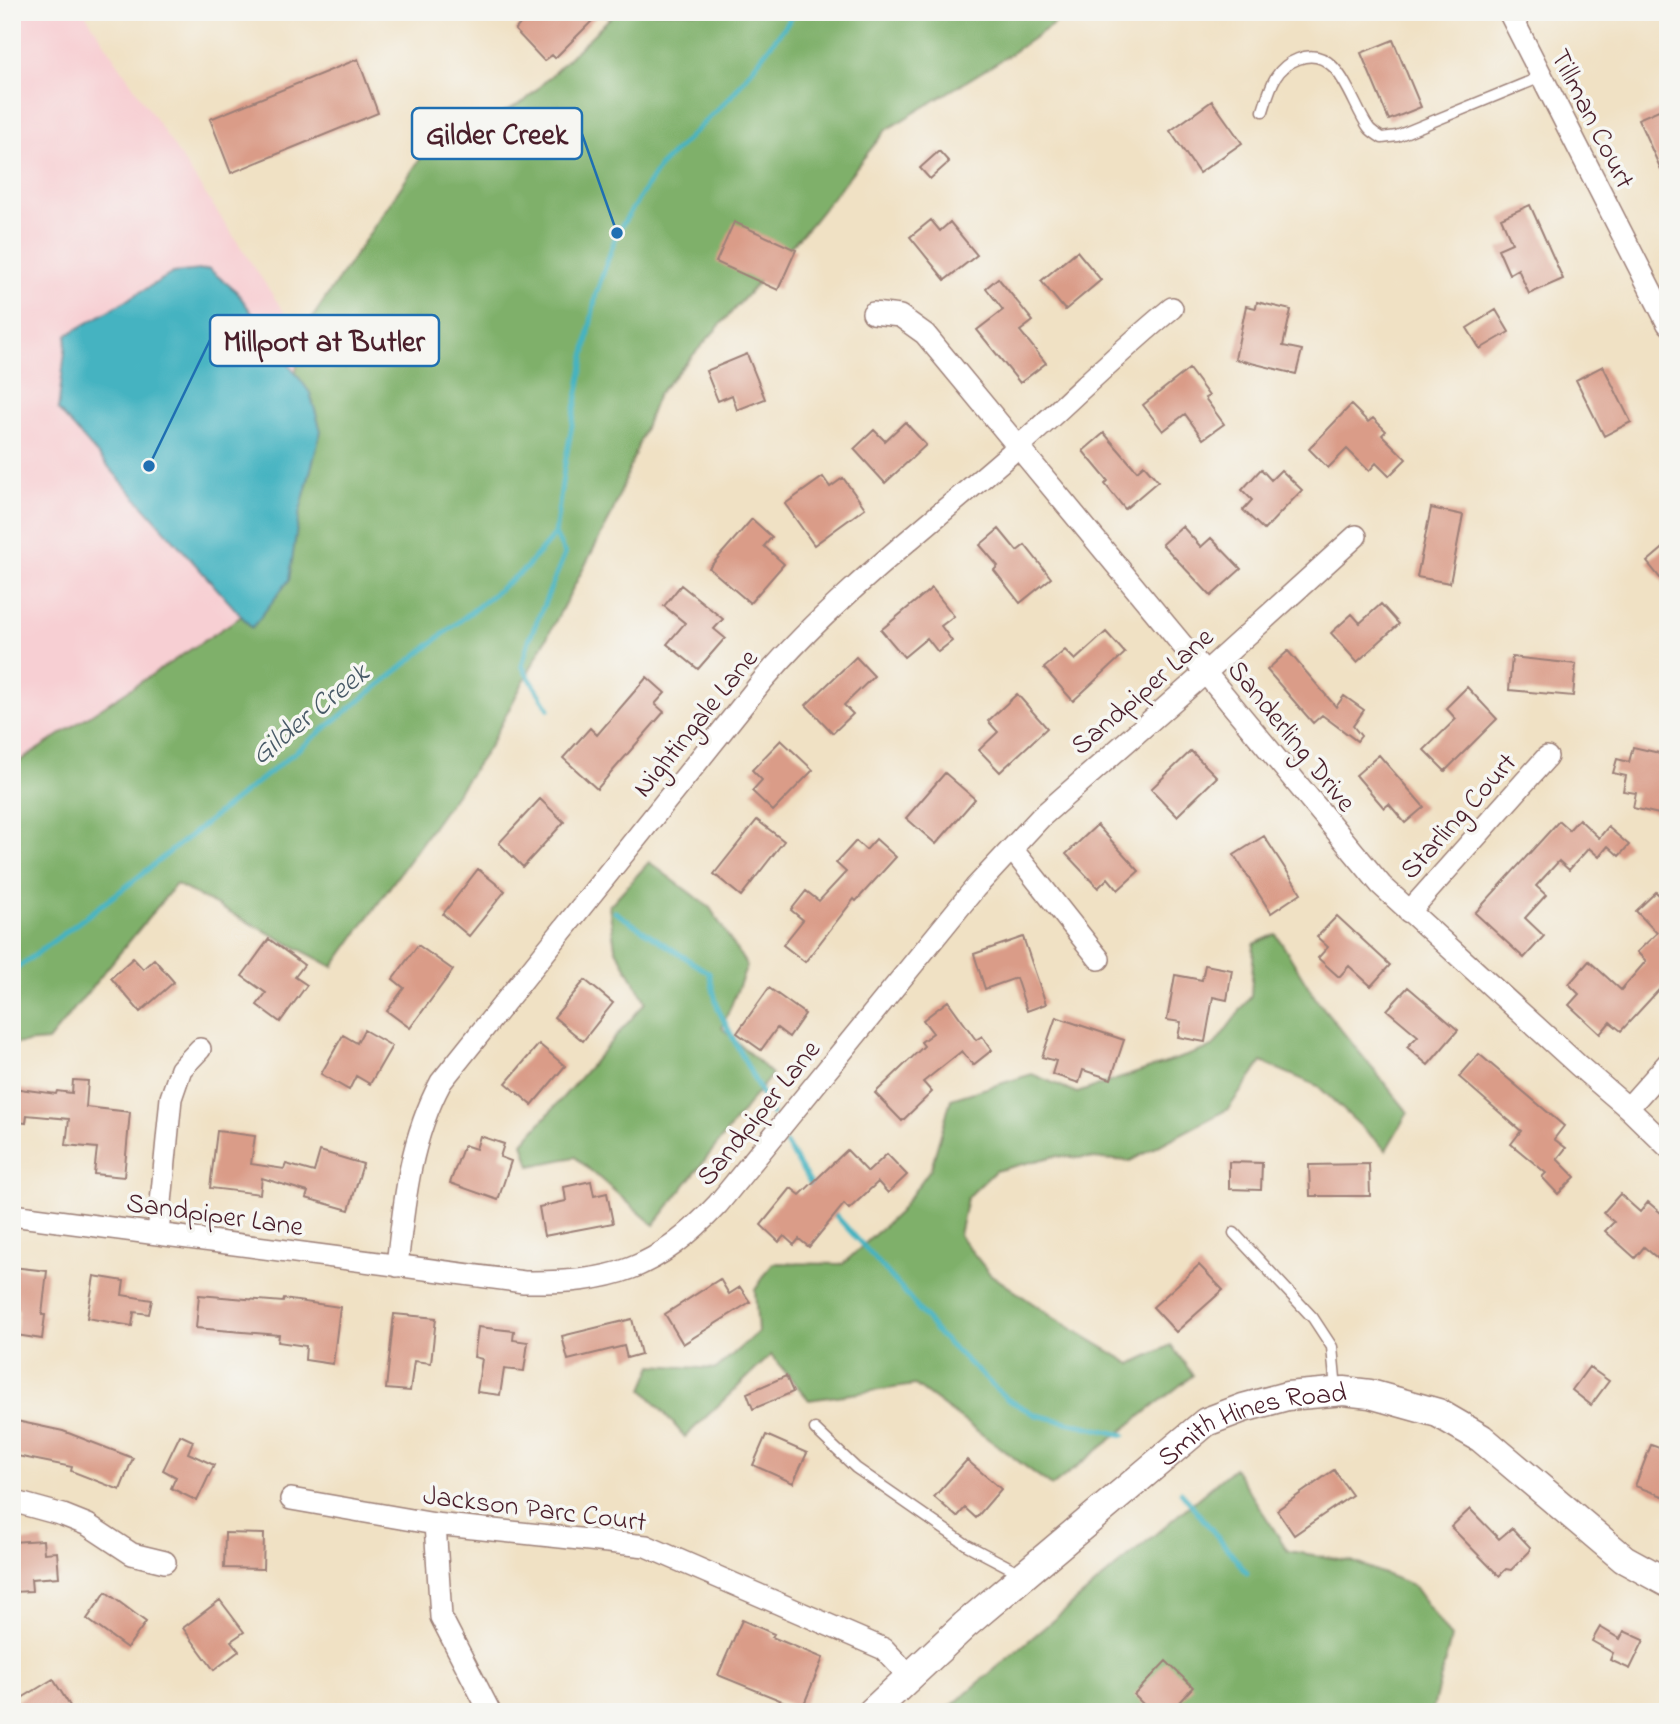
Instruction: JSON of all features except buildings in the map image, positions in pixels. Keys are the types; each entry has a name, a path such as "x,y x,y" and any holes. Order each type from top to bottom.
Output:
{"street":[{"name":"Tillman Court","path":"1509,12 1668,324"},
{"name":"Nightingale Lane","path":"397,1266 417,1136 430,1102 452,1065 794,645 841,598 1018,446 1172,307"},
{"name":"Sanderling Drive","path":"873,313 900,316 925,334 1357,858 1409,912 1668,1147"},
{"name":"Sandpiper Lane","path":"12,1215 524,1282 560,1282 619,1273 647,1262 670,1249 694,1230 718,1204 975,888 1065,794 1205,673 1356,536"},
{"name":"Starling Court","path":"1409,912 1548,757"},
{"path":"1012,849 1099,959"},
{"path":"159,1234 171,1098 181,1069 200,1049"},
{"path":"1628,1108 1668,1063"},
{"name":"Smith Hines Road","path":"872,1712 965,1625 1206,1422 1287,1396 1336,1392 1370,1394 1438,1413 1481,1438 1624,1559 1668,1583"},
{"name":"Jackson Parc Court","path":"291,1499 435,1524 646,1546 884,1649 910,1677"},
{"path":"12,1501 63,1515 88,1525 132,1554 165,1562"},
{"path":"435,1524 441,1617 490,1712"}],"lane":[{"path":"1264,111 1274,76 1293,60 1305,56 1320,57 1333,66 1370,129 1382,138 1397,136 1541,77"},
{"path":"1234,1233 1313,1318 1326,1337 1332,1347 1336,1392"},
{"path":"815,1429 856,1468 967,1545 1025,1575"}],"shaded area":[{"path":"12,12 84,12 300,336 271,597 12,766"}],"green space":[{"path":"616,12 1071,12 1003,59 886,130 811,224 658,394 611,516 488,749 333,967 176,884 48,1041 12,1044 12,766 271,597 300,336 422,156 525,101"},
{"path":"649,862 710,908 747,966 722,1028 772,1074 654,1225 575,1157 530,1166 523,1143 646,1002 615,948 609,906"},
{"path":"1276,934 1316,999 1408,1112 1386,1150 1318,1086 1262,1062 1228,1109 1130,1161 1055,1156 995,1171 967,1198 959,1235 990,1274 1054,1318 1131,1364 1171,1345 1193,1375 1052,1486 915,1385 809,1400 771,1355 685,1437 643,1389 653,1365 716,1369 758,1332 755,1290 773,1263 843,1264 899,1212 931,1168 951,1099 1032,1074 1077,1093 1213,1047 1251,996 1254,944"},
{"path":"1234,1468 1288,1551 1351,1561 1413,1585 1451,1638 1432,1712 944,1712"}],"water":[{"path":"209,269 236,291 310,393 321,431 299,515 289,580 252,628 58,410 67,335 173,273"}],"waterway":[{"name":"Gilder Creek","path":"12,972 127,886 525,569 555,534 596,294 617,233 659,167 732,95 796,12"},
{"path":"549,709 522,666 529,640 565,554 555,534"},
{"path":"615,912 709,973 718,1009 772,1114"},
{"path":"786,1144 814,1189"},
{"path":"831,1210 904,1291 939,1335 1007,1399 1036,1415 1124,1435"},
{"path":"1181,1492 1247,1573"}],"place":[{"name":"Gilder Creek","path":"617,233"},
{"name":"Millport at Butler","path":"149,466"}]}
